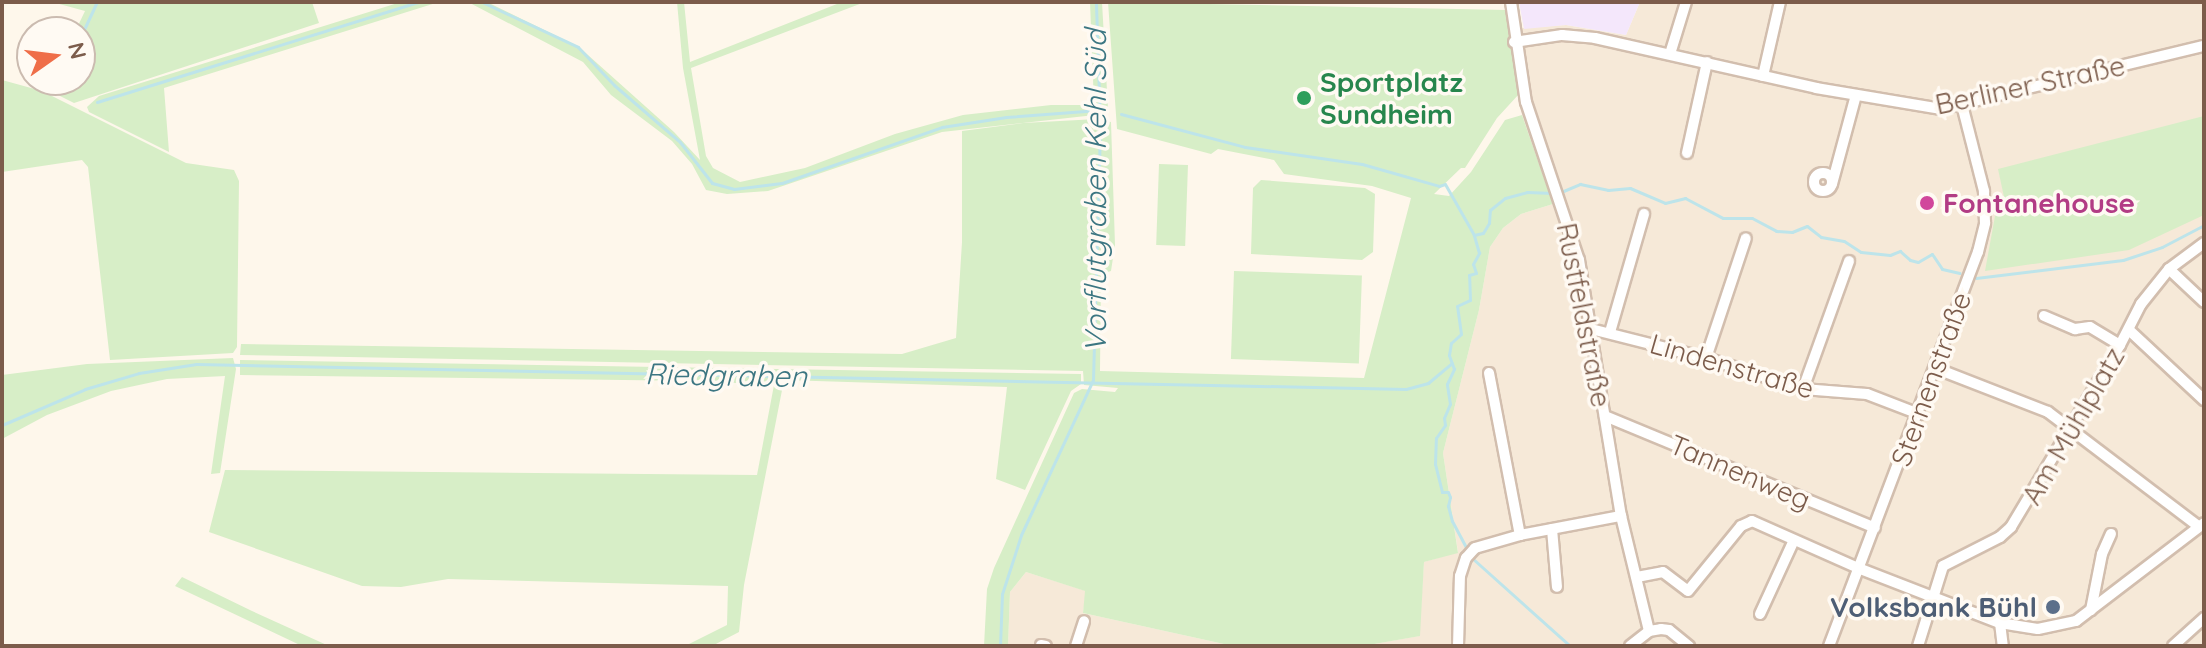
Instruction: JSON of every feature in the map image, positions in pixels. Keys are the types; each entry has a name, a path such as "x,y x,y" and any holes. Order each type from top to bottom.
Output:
{"street":[{"name":"Rustfeldstraße","path":"1511,2 1514,42 1526,102 1579,260 1621,516 1649,631"},
{"path":"1670,54 1686,2"},
{"path":"1763,76 1780,2"},
{"name":"Berliner Straße","path":"1514,42 1562,35 1595,38 1921,107 1962,105 2204,46"},
{"path":"1687,153 1707,62"},
{"path":"1832,184 1856,95"},
{"name":"Sternenstraße","path":"1829,646 1919,414 1985,223 1984,191 1962,105"},
{"path":"1610,332 1644,214"},
{"path":"1706,358 1746,238"},
{"name":"Am Mühlplatz","path":"1918,646 1943,566 2000,537 2011,527 2129,330 2141,304 2169,269 2204,243"},
{"path":"1803,389 1849,261"},
{"path":"2169,269 2204,302"},
{"path":"2044,316 2075,329 2090,327 2120,345"},
{"name":"Lindenstraße","path":"1591,329 1706,358 1803,389 1867,394 1919,414"},
{"path":"2129,330 2204,400"},
{"path":"1637,577 1663,572 1688,591 1748,521 2000,623 2038,629 2056,627 2091,610 2201,525 2048,412 1935,368"},
{"path":"1489,373 1520,535"},
{"name":"Tannenweg","path":"1605,416 1875,528"},
{"path":"1458,646 1460,576 1466,558 1475,548 1520,535 1621,516"},
{"path":"1552,529 1557,587"},
{"path":"2091,610 2102,554 2111,534"},
{"path":"1760,614 1794,540"},
{"path":"2173,646 2204,618"},
{"path":"1076,646 1084,621"},
{"path":"2000,623 2003,646"},
{"path":"1630,646 1649,631 1669,630 1689,646"}],"shaded area":[{"path":"1519,2 1640,2 1626,35 1566,25 1524,29"},
{"path":"1640,2 2204,2 2204,646 1363,646 1419,636 1424,562 1458,552 1443,453 1479,310 1490,247 1503,228 1521,214 1553,204 1522,115 1508,29 1566,25 1626,35"},
{"path":"1026,572 1086,591 1083,613 1233,646 1008,646 1010,592"}],"green space":[{"path":"52,2 312,2 319,23 96,96 96,16 83,16 85,11"},
{"path":"401,2 439,2 164,88 169,152 89,112 87,107 99,96"},
{"path":"468,2 487,2 579,47 674,132 700,160 683,68 677,2 684,2 690,62 842,2 865,2 691,68 706,156 713,168 740,182 805,168 895,134 963,115 1051,105 1094,105 1090,2 1102,2 1108,109 1104,114 942,132 768,191 727,194 706,190 692,164 672,141 611,95 583,62"},
{"path":"1108,2 1507,10 1519,94 1497,118 1465,168 1461,168 1434,194 1449,196 1471,172 1505,120 1522,115 1553,204 1521,214 1503,228 1490,247 1479,310 1443,453 1458,553 1424,562 1420,636 1363,646 1233,646 1083,613 1085,591 1026,572 1010,592 1008,646 984,646 987,589 994,568 1074,393 1082,389 1115,392 1118,388 1084,385 1083,371 240,355 241,344 902,354 956,338 962,242 962,131 1023,123 1097,119 1111,122 1115,245 1111,271 1101,274 1100,371 1364,378 1411,198 1372,186 1284,174 1274,160 1218,149 1211,154 1117,129"},
{"path":"2,80 16,84 16,96 52,96 186,163 234,170 239,181 237,347 233,353 110,360 88,167 82,160 2,172"},
{"path":"60,96 95,96 74,103"},
{"path":"2204,116 2204,215 2129,250 1985,271 1995,216 2004,197 1998,169"},
{"path":"1159,164 1188,165 1185,246 1156,245"},
{"path":"1261,180 1365,188 1375,194 1373,252 1362,260 1251,254 1253,188"},
{"path":"1234,271 1362,275 1359,363 1231,359"},
{"path":"233,358 236,369 220,473 211,474 225,376 167,379 111,391 47,415 2,439 2,375 87,364"},
{"path":"240,360 1081,374 1081,384 1071,391 1025,490 996,479 1007,387 784,380 744,585 739,632 712,646 685,646 727,625 728,586 448,579 401,587 362,586 209,532 225,470 757,475 774,385 700,381 240,375"},
{"path":"182,577 329,646 302,646 175,586"}],"waterway":[{"path":"90,16 97,2"},
{"path":"97,102 419,2"},
{"path":"482,2 578,47 614,85 680,142 712,183 734,189 782,183 942,127 1006,117 1099,110"},
{"name":"Vorflutgraben Kehl Süd","path":"1000,646 1002,594 1021,535 1093,380 1100,125 1096,2"},
{"path":"1121,114 1245,147 1362,164 1439,186 1445,184 1474,235"},
{"path":"1561,192 1580,184 1608,190 1630,188 1665,203 1685,198 1723,218 1752,218 1776,231 1792,232 1807,226 1821,237 1844,241 1861,252 1890,255 1900,251 1910,260 1918,262 1932,254 1942,269 1960,273"},
{"path":"1468,551 1452,521 1448,506 1450,497 1448,492 1442,492 1435,464 1436,438 1445,425 1444,418 1450,404 1447,384 1454,369 1449,355 1451,343 1461,334 1457,306 1470,300 1469,275 1476,273 1473,264 1479,253 1474,235 1483,233 1489,223 1490,210 1505,198 1527,192 1553,193"},
{"path":"1976,278 2123,260 2162,247 2204,225"},
{"name":"Riedgraben","path":"2,425 85,389 139,373 196,364 1406,389 1428,383 1452,363"},
{"path":"1472,558 1570,646"}],"place":[{"name":"Sportplatz Sundheim","path":"1304,98"},
{"name":"Fontanehouse","path":"1927,203"},
{"name":"Volksbank Bühl","path":"2053,607"}]}
